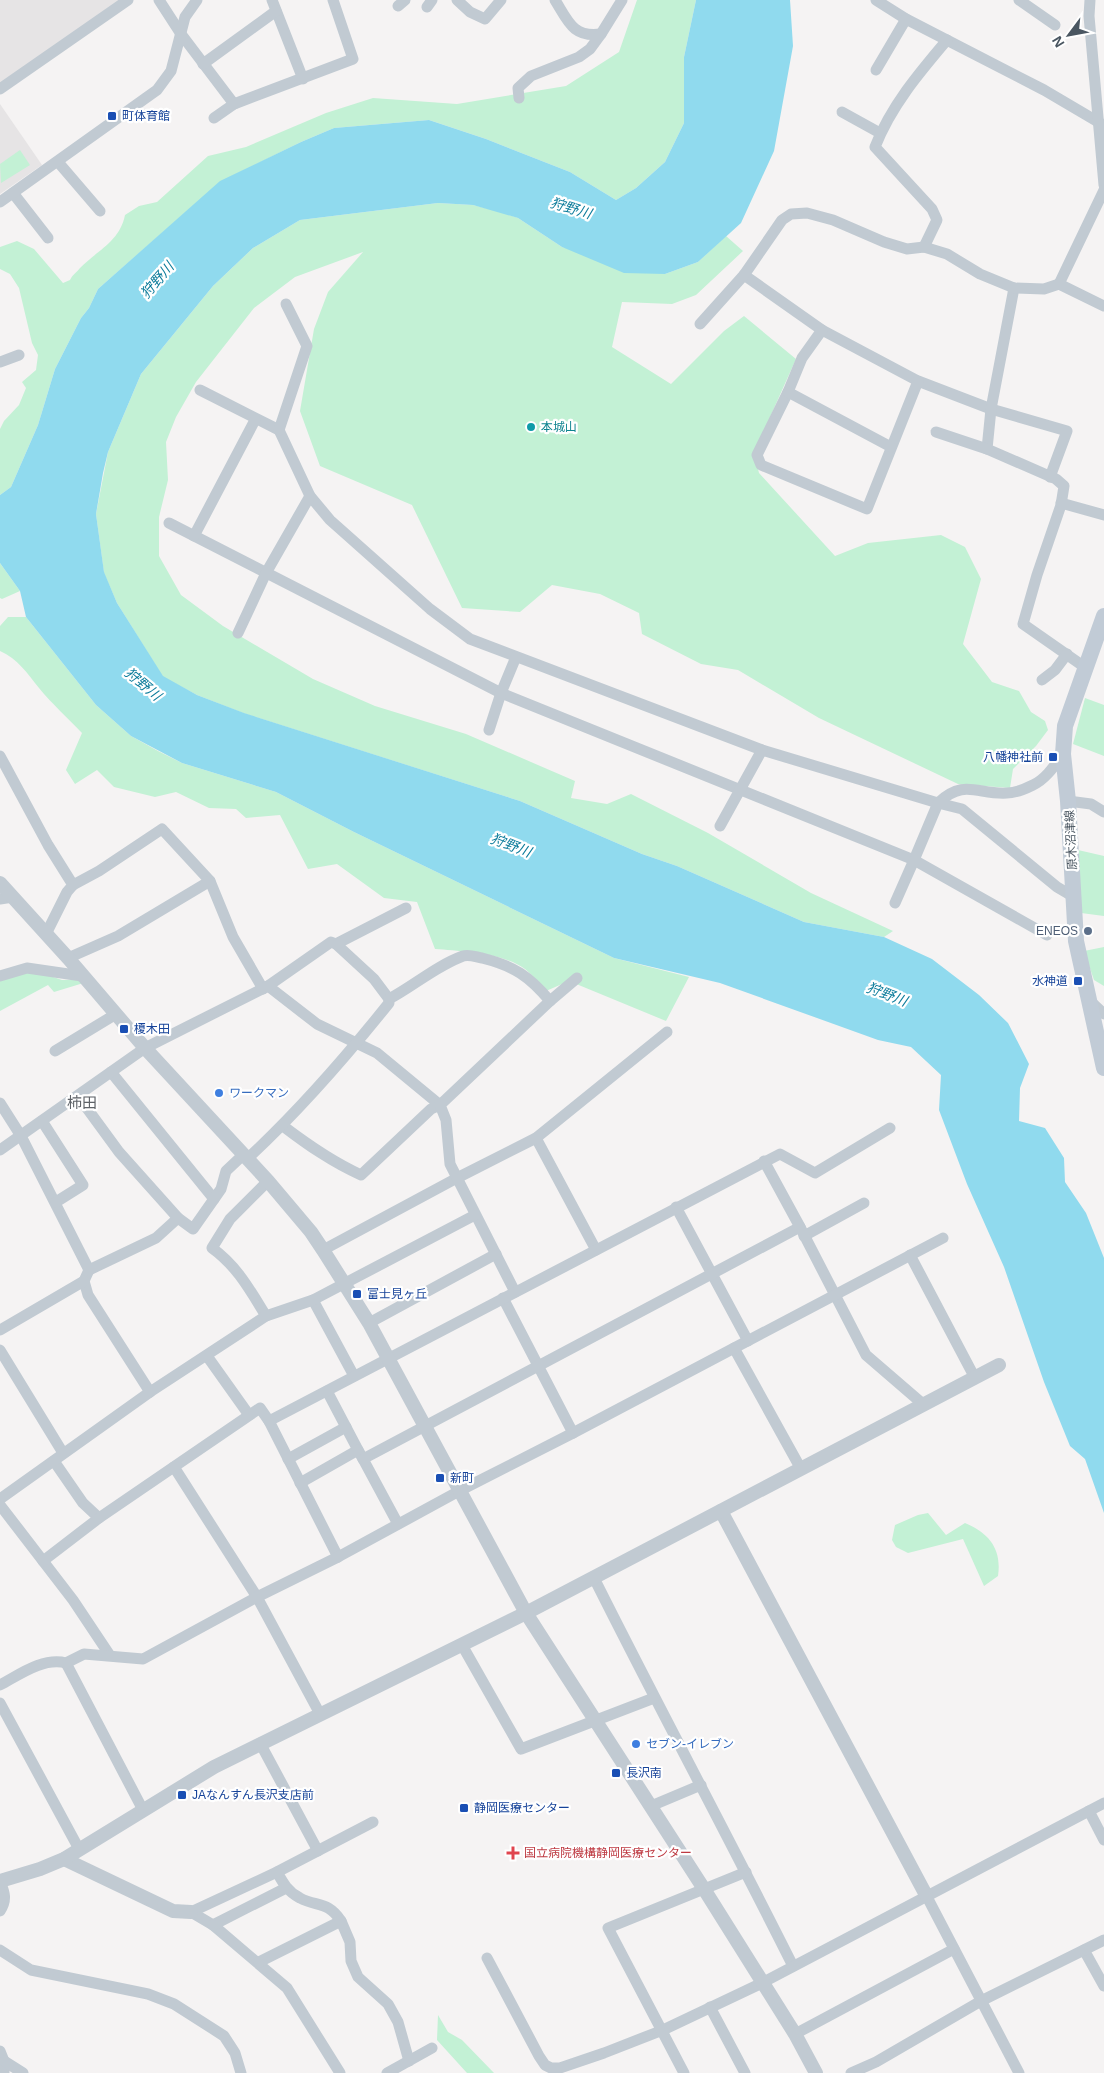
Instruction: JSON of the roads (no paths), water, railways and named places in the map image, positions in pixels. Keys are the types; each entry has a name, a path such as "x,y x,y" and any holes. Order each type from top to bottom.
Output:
{"main road":[{"name":"原木沼津線","path":"1104,616 1099,645 1086,668 1065,726 1063,754 1068,801 1076,941 1104,1068"}],"street":[{"path":"0,89 128,0"},
{"path":"159,0 181,34 234,104"},
{"path":"0,202 157,90 171,71 185,17 197,0"},
{"path":"214,118 234,104 353,59 333,0"},
{"path":"457,0 470,12 485,19 501,0"},
{"path":"555,0 570,25 580,33 601,34"},
{"path":"519,98 518,88 531,76 579,56 590,49 622,0"},
{"path":"876,0 906,19 1044,90 1100,123"},
{"path":"1019,0 1055,24"},
{"path":"1090,0 1088,16 1100,123 1104,185"},
{"path":"203,64 274,6 303,79"},
{"path":"876,70 906,19"},
{"path":"924,247 937,220 932,209 875,147 880,133 900,100 947,40"},
{"path":"842,112 880,133"},
{"path":"58,162 100,211"},
{"path":"1059,284 1104,190"},
{"path":"13,193 48,238"},
{"path":"700,324 744,275 782,220 791,214 807,213 833,220 884,242 907,249 924,247 947,254 980,274 1014,288 1044,288 1059,284 1104,306"},
{"path":"744,275 822,330 918,381 992,409 1067,431 1050,477"},
{"path":"987,449 992,409 1014,288"},
{"path":"279,430 307,346 286,304"},
{"path":"822,330 802,358 788,392 757,454 761,465 867,509 918,381"},
{"path":"0,362 18,355"},
{"path":"200,390 255,420 279,430 310,496 330,520 458,632 470,639 762,750 962,809 1057,887 1074,897"},
{"path":"788,392 891,447"},
{"path":"194,536 255,420"},
{"path":"936,432 987,449 1050,477 1064,486 1061,503 1023,624 1086,668"},
{"path":"238,633 266,573 310,496"},
{"path":"1061,503 1104,515"},
{"path":"169,523 501,693 914,860 1047,935"},
{"path":"1042,680 1055,670 1067,654"},
{"path":"489,730 501,693 516,657"},
{"path":"720,826 762,750"},
{"path":"894,903 938,803 948,793 960,789 1008,794 1034,785 1045,776 1063,754"},
{"path":"0,756 48,845 73,885"},
{"path":"1068,801 1091,804 1104,812"},
{"path":"46,934 67,892 73,885 99,871 162,829 210,881 234,937 266,988 317,1024 377,1053 440,1105 446,1120 450,1164 516,1292"},
{"path":"68,958 118,936 210,881"},
{"path":"0,883 6,898 46,934 68,958 144,1048 268,1181 323,1250 369,1323 526,1613 704,1889 795,2034 816,2073"},
{"path":"336,944 406,908"},
{"path":"0,1150 144,1048 266,988 330,942 336,944 374,979 389,999 389,1004 357,1043 283,1126 226,1171 221,1189 193,1229 178,1218 119,1152 78,1096"},
{"path":"389,999 429,972 466,955 501,963 518,970 538,986 550,1001"},
{"path":"0,976 27,968 82,976"},
{"path":"283,1126 326,1157 361,1175 431,1109 440,1105 550,1001 578,978"},
{"path":"1089,1000 1104,1014"},
{"path":"55,1051 116,1014"},
{"path":"323,1250 536,1138 667,1032"},
{"path":"111,1072 214,1199"},
{"path":"0,1103 21,1136 56,1202 86,1275 88,1295 150,1392"},
{"path":"42,1121 83,1185 56,1202"},
{"path":"269,1421 764,1161 780,1154 815,1172 890,1128"},
{"path":"536,1138 596,1250"},
{"path":"764,1161 866,1355 924,1405"},
{"path":"266,1316 242,1277 225,1257 212,1248 230,1220 268,1181"},
{"path":"300,1483 424,1425 711,1274 864,1203"},
{"path":"676,1207 748,1341"},
{"path":"0,1500 64,1452 150,1392 266,1316 313,1300 475,1215"},
{"path":"0,1330 86,1275 156,1238 178,1218"},
{"path":"66,1663 84,1654 109,1654 143,1659 257,1597 338,1557 461,1490 943,1238"},
{"path":"369,1323 496,1254"},
{"path":"910,1255 975,1378"},
{"path":"503,1298 573,1433"},
{"path":"313,1300 354,1376"},
{"path":"734,1348 801,1469"},
{"path":"0,1350 64,1452"},
{"path":"206,1356 249,1414"},
{"path":"0,1911 4,1905 6,1895 0,1881 40,1869 64,1859 214,1767 526,1613 999,1365"},
{"path":"327,1391 398,1524"},
{"path":"43,1560 99,1518 260,1408 269,1421 338,1557"},
{"path":"288,1459 346,1427"},
{"path":"54,1461 83,1503 99,1518"},
{"path":"174,1466 257,1597 320,1714"},
{"path":"0,1505 73,1600 109,1654"},
{"path":"721,1512 1019,2073"},
{"path":"594,1578 793,1966"},
{"path":"462,1645 521,1749 595,1719 654,1698"},
{"path":"0,1685 37,1666 60,1661 66,1663 143,1810"},
{"path":"0,1703 79,1849"},
{"path":"260,1743 318,1851"},
{"path":"651,1806 701,1785"},
{"path":"487,1958 539,2056 545,2065 551,2068 560,2068 586,2060 662,2030 762,1983 1104,1803"},
{"path":"1089,1811 1104,1840"},
{"path":"192,1912 277,1872 373,1822"},
{"path":"64,1859 173,1910 192,1912 213,1924 287,1988 340,2073"},
{"path":"277,1872 286,1888 301,1899 326,1906 336,1914 350,1942 350,1961 358,1977 388,2004 398,2022 409,2061"},
{"path":"684,2073 608,1928 746,1872"},
{"path":"213,1924 286,1888"},
{"path":"258,1962 340,1921"},
{"path":"851,2073 876,2062 982,2001 1104,1940"},
{"path":"795,2034 954,1948"},
{"path":"0,1950 31,1970 148,1994 174,2004 224,2036 235,2053 241,2073"},
{"path":"1084,1950 1104,1986"},
{"path":"710,2008 745,2073"},
{"path":"388,2073 432,2048"},
{"path":"3,2062 23,2073"}],"water":[{"name":"狩野川","path":"696,0 790,0 793,46 774,151 741,223 698,262 665,274 624,273 562,247 518,218 473,205 438,203 300,220 253,248 213,286 141,374 108,452 103,473 96,514 104,572 117,603 163,676 197,695 244,713 520,801 642,854 677,866 804,922 884,937 932,959 979,995 1008,1023 1029,1064 1020,1088 1019,1121 1045,1128 1064,1158 1065,1182 1086,1213 1104,1258 1104,1513 1085,1459 1070,1446 1044,1382 1004,1267 967,1184 939,1110 941,1075 911,1047 878,1040 720,983 614,958 354,832 276,792 182,763 131,736 96,705 26,617 20,591 0,563 0,495 11,487 38,425 55,369 81,318 89,308 98,289 220,181 334,128 429,120 486,139 570,172 616,200 636,188 665,162 684,123 684,57"}],"place":[{"name":"町体育館","path":"112,116"},
{"name":"本城山","path":"531,427"},
{"name":"八幡神社前","path":"1053,757"},
{"name":"ENEOS","path":"1088,931"},
{"name":"水神道","path":"1078,981"},
{"name":"榎木田","path":"124,1029"},
{"name":"ワークマン","path":"219,1093"},
{"name":"富士見ヶ丘","path":"357,1294"},
{"name":"新町","path":"440,1478"},
{"name":"セブン-イレブン","path":"636,1744"},
{"name":"長沢南","path":"616,1773"},
{"name":"JAなんすん長沢支店前","path":"182,1795"},
{"name":"静岡医療センター","path":"464,1808"},
{"name":"国立病院機構静岡医療センター","path":"513,1853"}],"district":[{"name":"柿田","path":"82,1103"}]}
